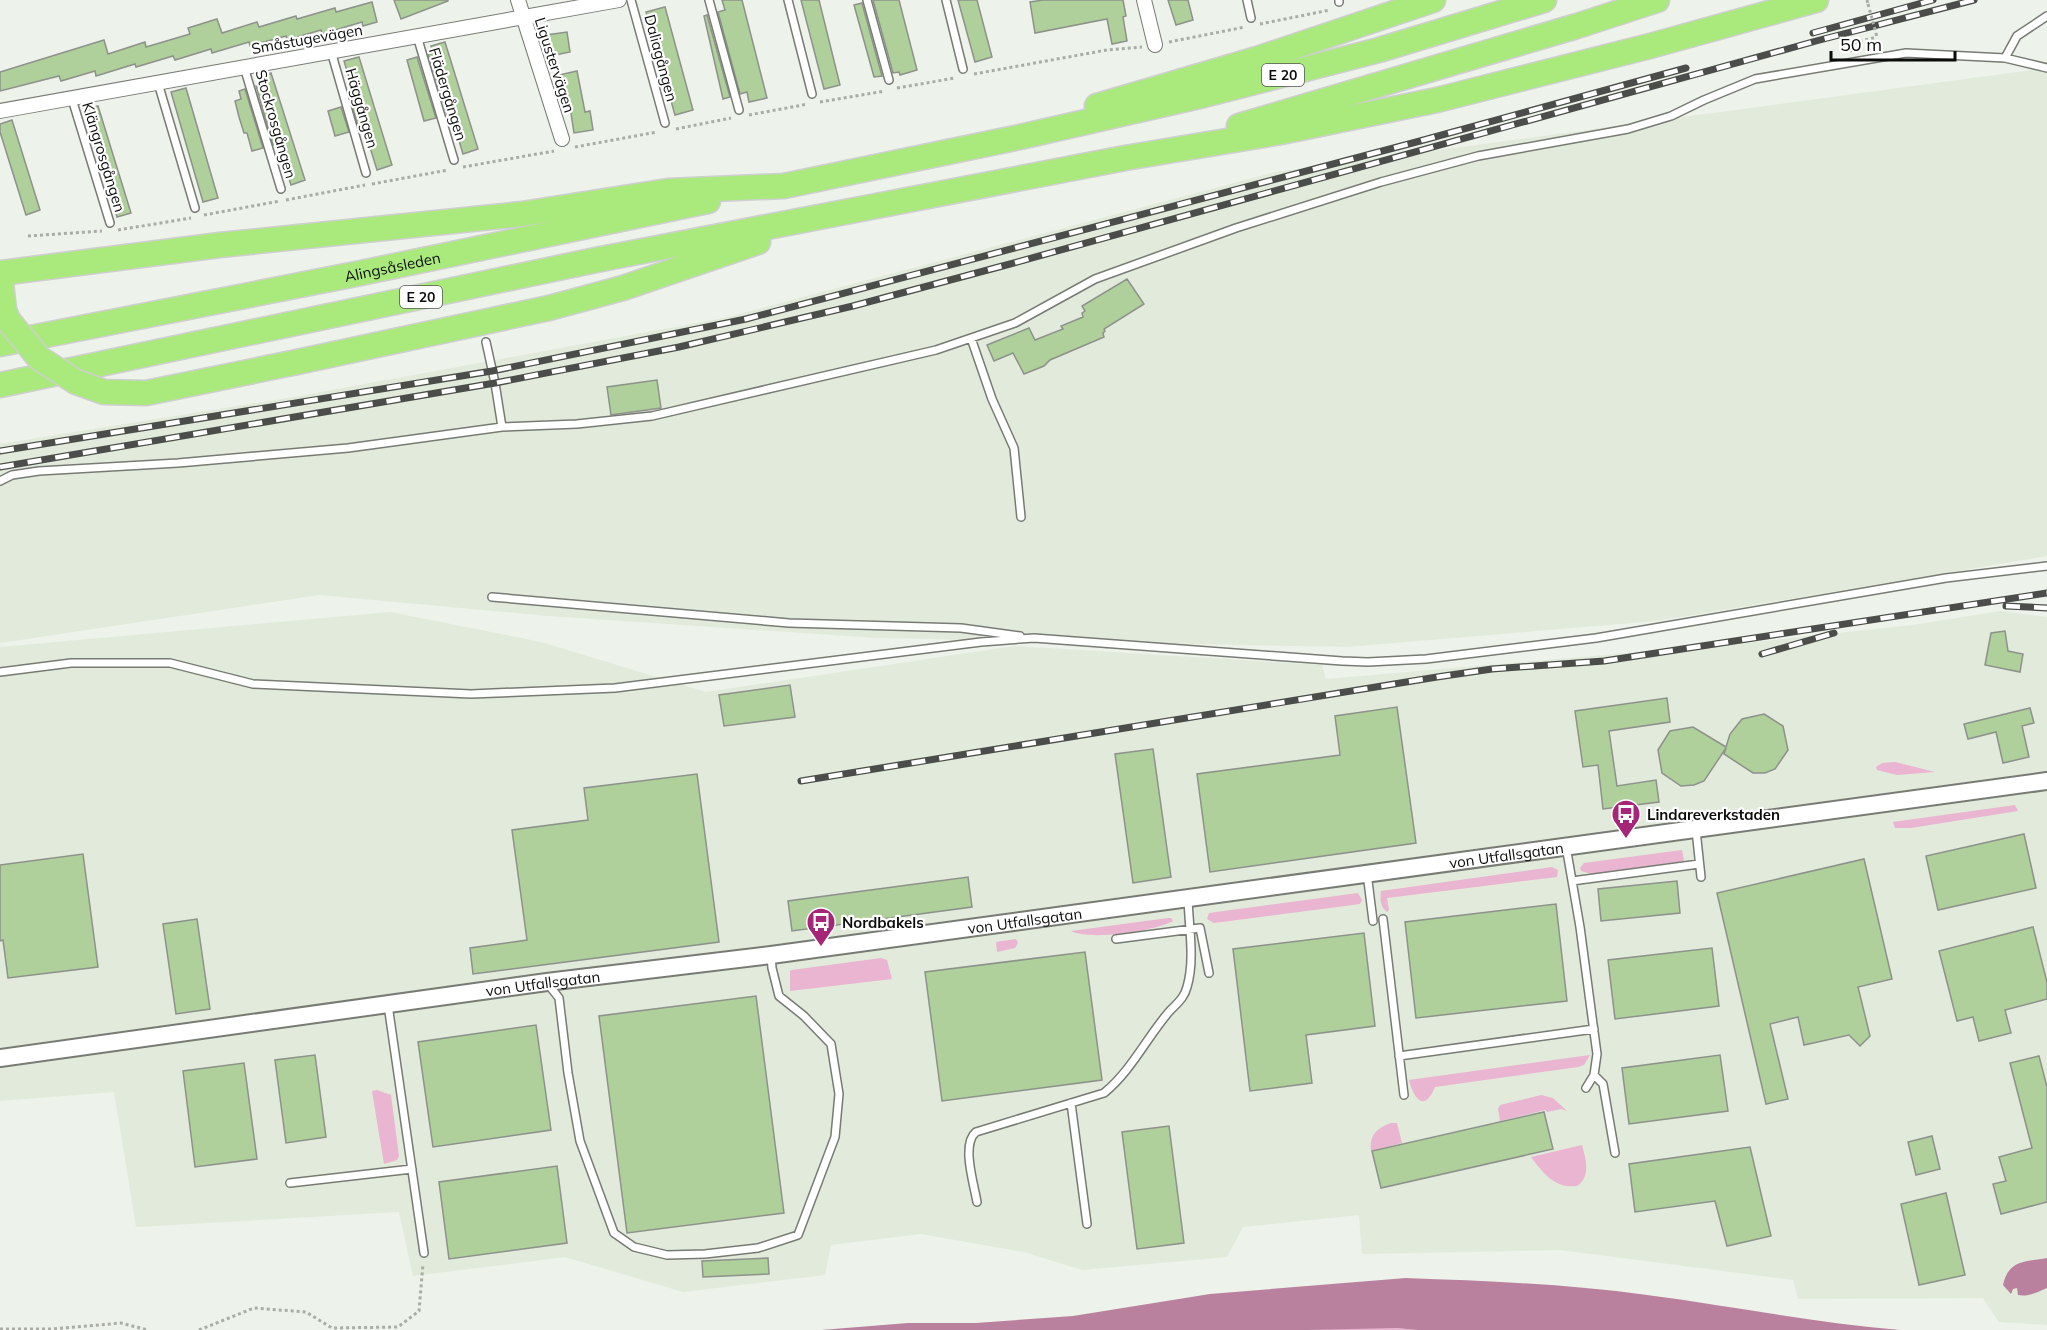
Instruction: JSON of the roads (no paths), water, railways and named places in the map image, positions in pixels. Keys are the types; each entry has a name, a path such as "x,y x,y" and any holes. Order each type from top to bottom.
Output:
{"highway":[{"path":"1020,137 1108,101 1257,59 1433,0"},
{"name":"E 20","path":"784,186 1020,137 1204,95 1379,50 1544,0"},
{"name":"E 20","path":"0,385 596,260 1142,155 1577,26 1657,0"},
{"path":"1142,155 1281,132 1426,102 1650,46 1816,0"},
{"path":"784,186 668,191 522,214 220,245 0,274 4,328 33,353 76,382 104,392 146,393 297,363 549,308 623,288 843,213"},
{"name":"Alingsåsleden","path":"0,344 784,186"}],"street":[{"name":"Ligustervägen","path":"518,0 562,139"},
{"name":"Småstugevägen","path":"0,111 619,0"},
{"path":"1144,0 1155,45"},
{"name":"von Utfallsgatan","path":"0,1058 547,982 771,954 2047,781"}],"lane":[{"name":"Daliagången","path":"631,0 664,123"},
{"path":"709,0 739,110"},
{"path":"788,0 812,94"},
{"path":"867,0 889,80"},
{"path":"946,0 963,69"},
{"path":"1247,0 1251,18"},
{"path":"2005,58 2017,36 2047,16"},
{"name":"Flädergången","path":"417,36 454,160"},
{"name":"Häggången","path":"331,51 366,173"},
{"path":"0,481 12,475 39,471 348,447 502,428 577,424 652,416 936,350 1015,323 1095,279 1236,228 1380,182 1478,156 1628,129 1671,116 1704,99 1755,79 1906,53 2005,58 2047,68"},
{"name":"Stockrosgången","path":"244,67 281,189"},
{"path":"158,83 195,208"},
{"name":"Klängrosgången","path":"72,99 110,223"},
{"path":"972,338 992,399 1014,448 1021,517"},
{"path":"486,342 502,428"},
{"path":"492,597 789,623 961,627 1034,638 1368,662 1426,659 1596,638 1946,578 2047,566"},
{"path":"0,672 71,663 170,663 253,684 471,694 615,688 981,642 1034,638"},
{"path":"1696,830 1701,877"},
{"path":"1566,846 1580,927 1597,1054 1594,1075 1586,1088"},
{"path":"1572,881 1699,864"},
{"path":"1367,873 1373,921"},
{"path":"977,1202 968,1149 972,1135 1104,1093 1118,1082 1169,1012 1182,999 1189,978 1191,929 1188,897"},
{"path":"1383,919 1404,1095"},
{"path":"1116,939 1200,928 1209,973"},
{"path":"547,982 559,998 568,1073 580,1141 614,1233 634,1247 667,1255 705,1254 758,1248 798,1235 835,1137 839,1094 831,1044 804,1016 780,996 772,968 771,954"},
{"path":"388,1005 424,1253"},
{"path":"1399,1056 1594,1029"},
{"path":"1594,1075 1603,1084 1615,1153"},
{"path":"1071,1103 1087,1224"},
{"path":"290,1183 412,1169"}],"railway":[{"path":"1813,33 1933,0"},
{"path":"0,467 495,383 679,347 853,306 1816,41 1974,0"},
{"path":"0,451 492,371 746,319 1420,141 1686,68"},
{"path":"801,781 1437,677 1492,669 1604,661 2047,593"},
{"path":"2006,606 2047,608"},
{"path":"1762,654 1834,633"}],"place":[{"name":"Lindareverkstaden","path":"1626,840"},
{"name":"Nordbakels","path":"821,948"}]}
